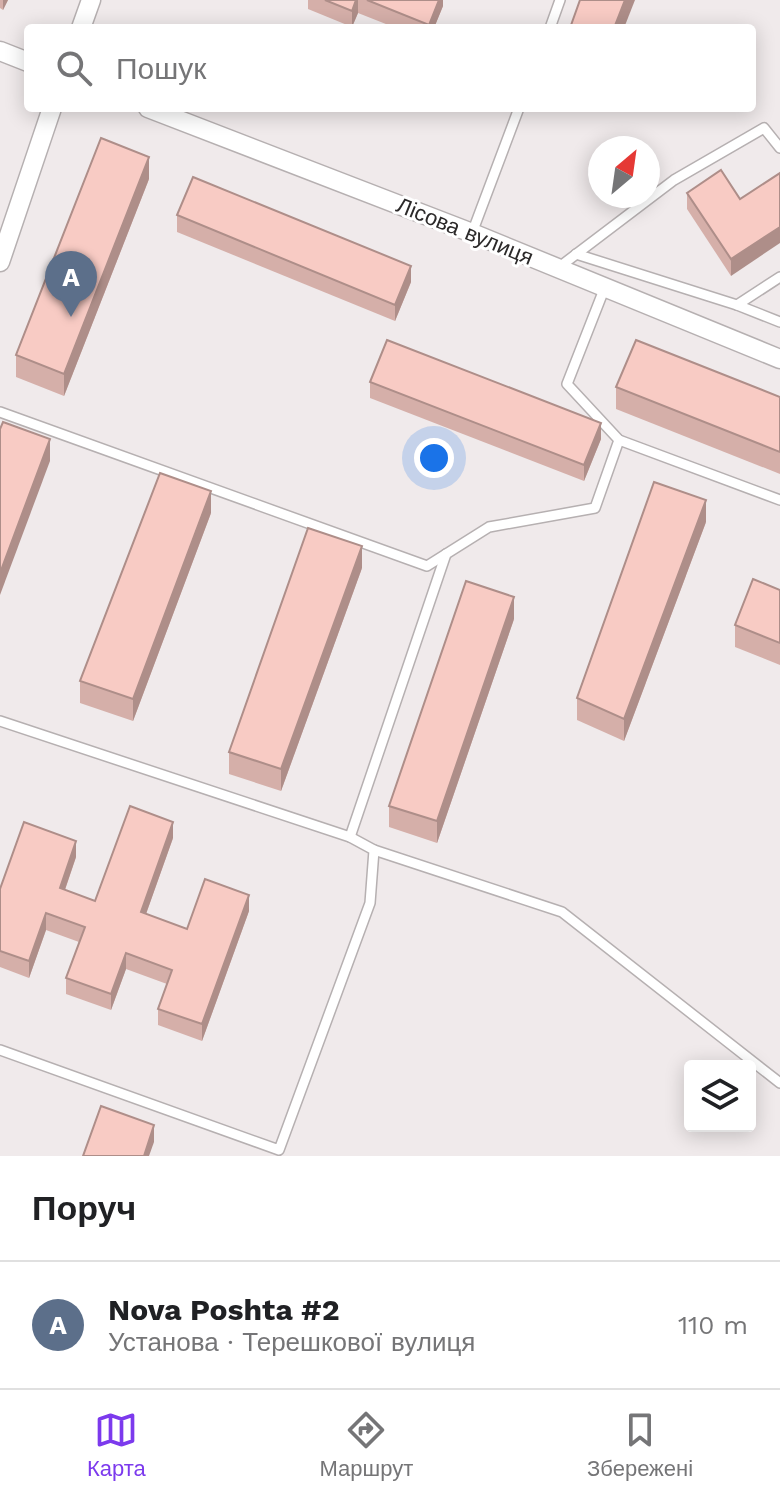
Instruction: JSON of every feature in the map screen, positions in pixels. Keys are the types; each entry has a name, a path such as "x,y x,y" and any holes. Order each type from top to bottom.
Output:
{"street":[{"path":"82,24 91,0"},
{"path":"0,51 24,60"},
{"path":"0,262 51,112"},
{"name":"Лісова вулиця","path":"158,112 472,233 780,359"}],"lane":[{"path":"551,24 560,0"},
{"path":"472,233 517,112"},
{"path":"558,268 674,180 764,128 780,148"},
{"path":"576,254 737,305 780,322"},
{"path":"737,305 780,277"},
{"path":"605,287 567,384 619,440 780,500"},
{"path":"0,412 427,566 489,527 595,508 619,440"},
{"path":"350,837 446,554"},
{"path":"0,721 350,837 374,850 562,912 780,1083"},
{"path":"0,1050 279,1150 370,903 374,850"}],"building":[{"path":"325,0 356,0 352,11"},
{"path":"367,0 439,0 429,24"},
{"path":"580,0 625,0 616,24 571,24"},
{"path":"101,138 149,157 64,374 16,355"},
{"path":"721,170 740,199 780,173 780,227 731,259 687,193"},
{"path":"193,177 411,266 395,305 177,215"},
{"path":"387,340 601,423 584,465 370,382"},
{"path":"636,340 780,397 780,452 616,387"},
{"path":"3,422 50,439 0,573 0,429"},
{"path":"160,473 211,491 133,699 80,681"},
{"path":"654,482 706,500 624,719 577,698"},
{"path":"308,528 362,546 281,769 229,752"},
{"path":"753,579 780,590 780,643 735,625"},
{"path":"466,581 514,597 437,821 389,806"},
{"path":"130,806 173,822 141,912 187,929 205,879 249,895 202,1024 158,1009 172,970 126,953 111,994 66,978 85,927 46,913 29,961 0,951 0,889 24,822 76,841 60,888 95,901"},
{"path":"101,1106 154,1125 144,1156 83,1156"}],"place":[{"name":"Nova Poshta #2","path":"71,317"}]}
